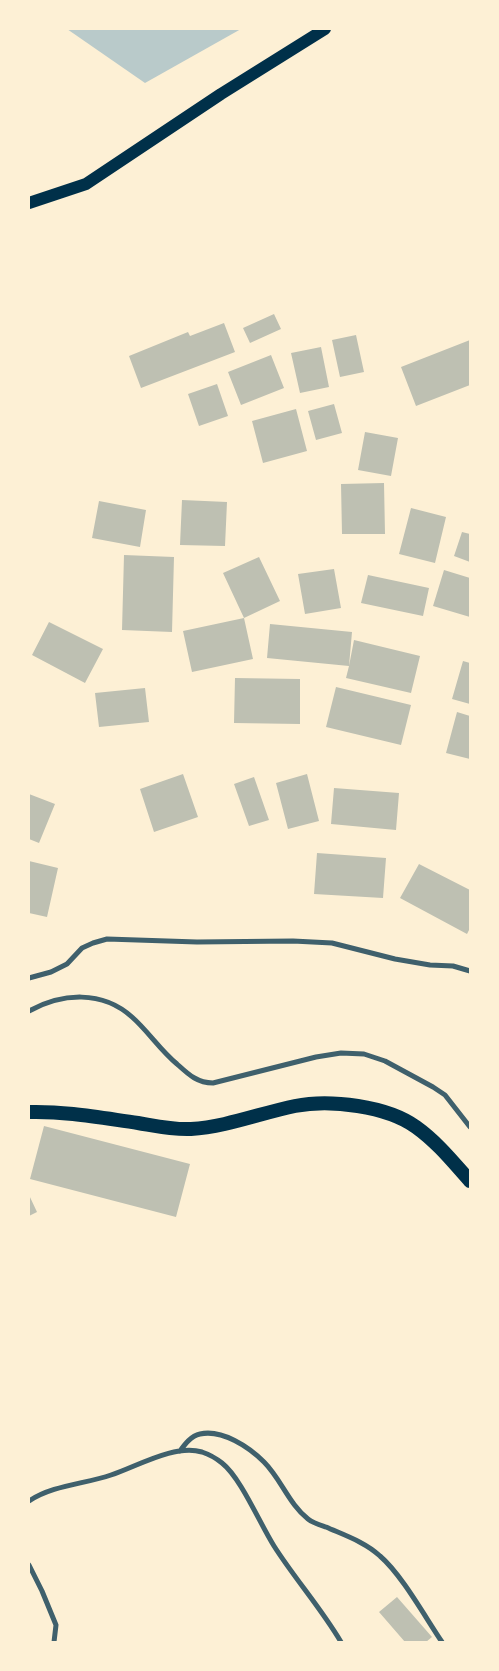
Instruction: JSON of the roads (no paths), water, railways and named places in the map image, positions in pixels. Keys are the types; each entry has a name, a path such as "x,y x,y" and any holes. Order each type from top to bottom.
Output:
{"highway":[{"path":"29,1112 71,1113 171,1128 190,1129 209,1127 295,1106 317,1103 342,1103 394,1116 414,1126 431,1139 470,1181"}],"main road":[{"path":"29,203 86,184 221,94 325,29"}],"street":[{"path":"29,978 51,972 67,964 82,948 93,942 107,939 197,942 292,940 332,943 395,959 430,965 453,966 470,971"},
{"path":"29,1011 50,1001 73,996 103,1000 117,1006 132,1016 168,1057 194,1079 207,1083 316,1057 341,1053 364,1054 385,1060 445,1095 470,1127"},
{"path":"180,1451 188,1440 198,1434 212,1433 229,1438 251,1451 264,1462 296,1506 309,1520 353,1539 379,1555 398,1578 442,1642"},
{"path":"29,1501 55,1489 110,1475 155,1458 180,1451 202,1452 222,1463 231,1473 273,1544 332,1626 341,1642"},
{"path":"29,1565 56,1625 54,1642"}]}
